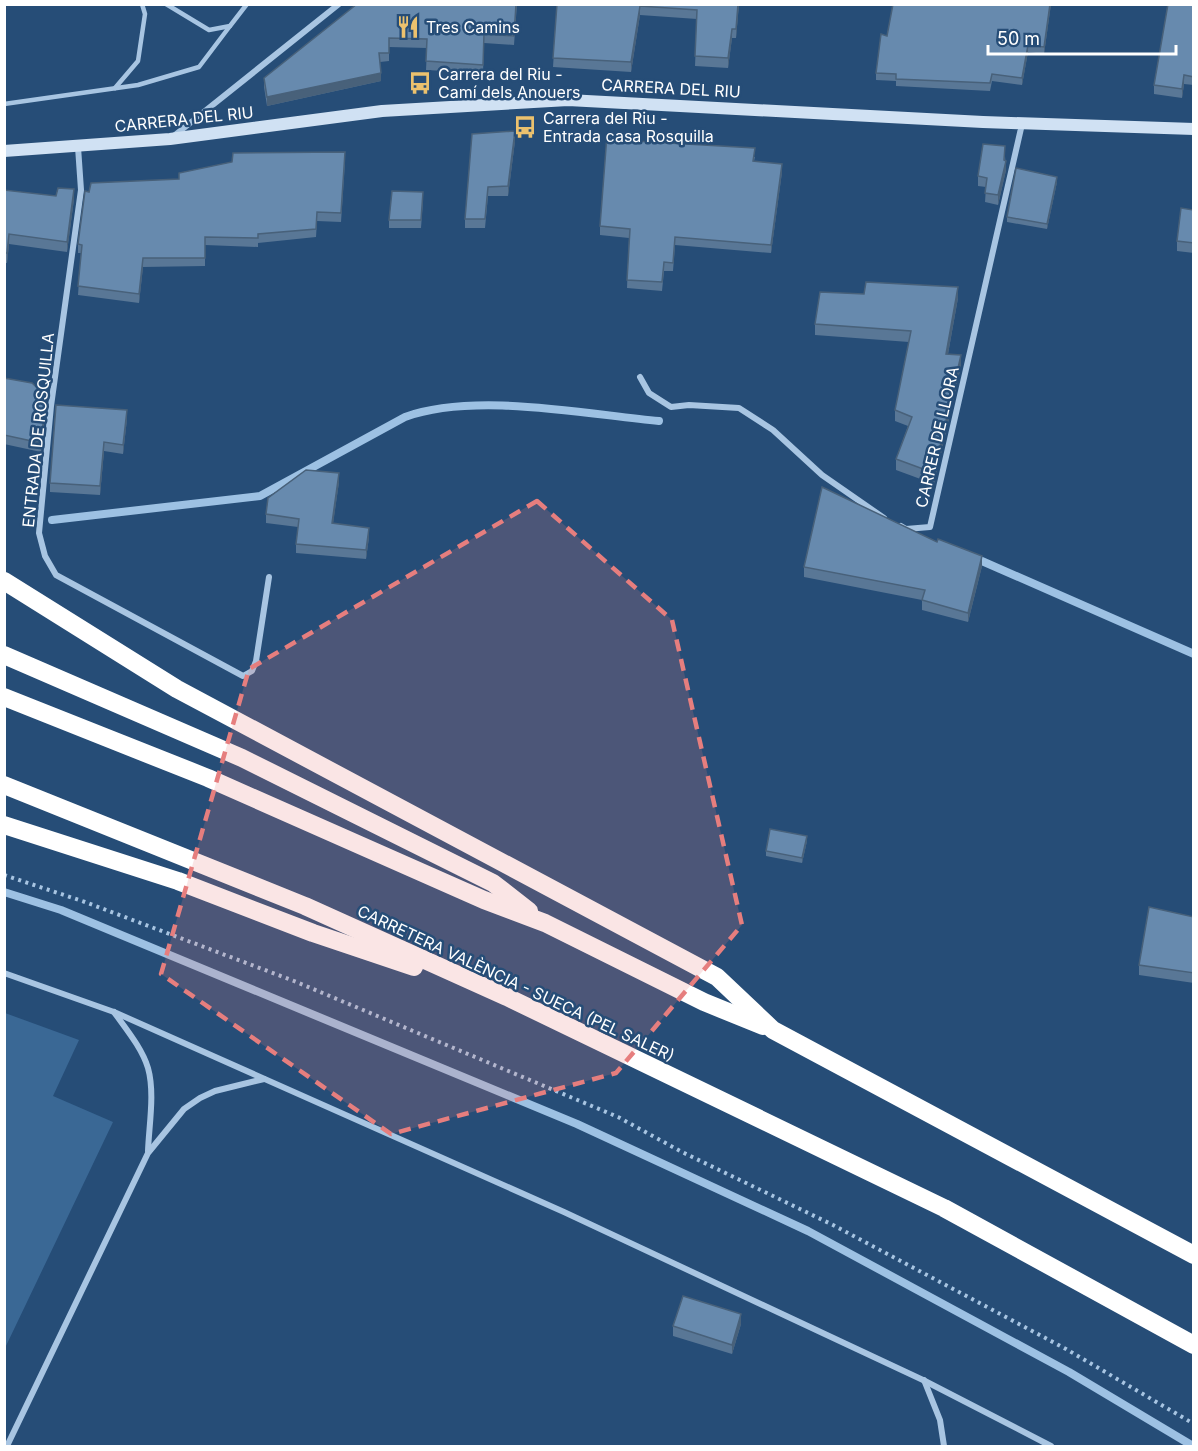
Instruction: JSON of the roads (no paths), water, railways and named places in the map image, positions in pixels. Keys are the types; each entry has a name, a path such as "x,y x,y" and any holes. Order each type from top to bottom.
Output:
{"highway":[{"path":"4,581 177,689 717,977 773,1030"},
{"path":"4,655 242,758 493,883 545,923"},
{"path":"4,697 208,778 484,900 545,923 704,1002 773,1030 1194,1256"},
{"name":"CARRETERA VALÈNCIA - SUECA (PEL SALER)","path":"4,786 305,906 507,997 1001,1237 1194,1345"},
{"path":"4,825 178,882 312,933 507,997"}],"street":[{"path":"170,139 339,4"},
{"name":"CARRERA DEL RIU","path":"4,151 170,139 382,111 568,100 1023,123 1194,129"},
{"name":"CARRER DE LLORA","path":"640,377 649,393 671,407 689,405 739,408 773,430 822,475 886,519 906,528 930,526 1023,123"},
{"name":"ENTRADA DE ROSQUILLA","path":"78,147 81,190 51,406 39,533 45,556 56,575 243,676 252,671 256,661 269,577"},
{"path":"4,973 114,1012 564,1212 923,1380 1051,1446"},
{"path":"114,1012 141,1052 148,1068 151,1089 148,1153"},
{"path":"7,1446 148,1153 184,1109 200,1098 215,1090 264,1078"},
{"path":"923,1380 940,1420 944,1446"}],"lane":[{"path":"115,88 138,61 145,14 142,4"},
{"path":"166,4 208,30 231,26"},
{"path":"4,104 138,85 199,67 248,4"}],"waterway":[{"path":"52,520 260,496 405,417 433,410 496,405 659,421"},
{"path":"975,558 1194,654"},
{"path":"4,892 61,910 577,1124 808,1231 1069,1372 1193,1446"}],"place":[{"name":"Tres Camins","path":"408,27"},
{"name":"Carrera del Riu - Camí dels Anouers","path":"420,83"},
{"name":"Carrera del Riu - Entrada casa Rosquilla","path":"525,127"}]}
